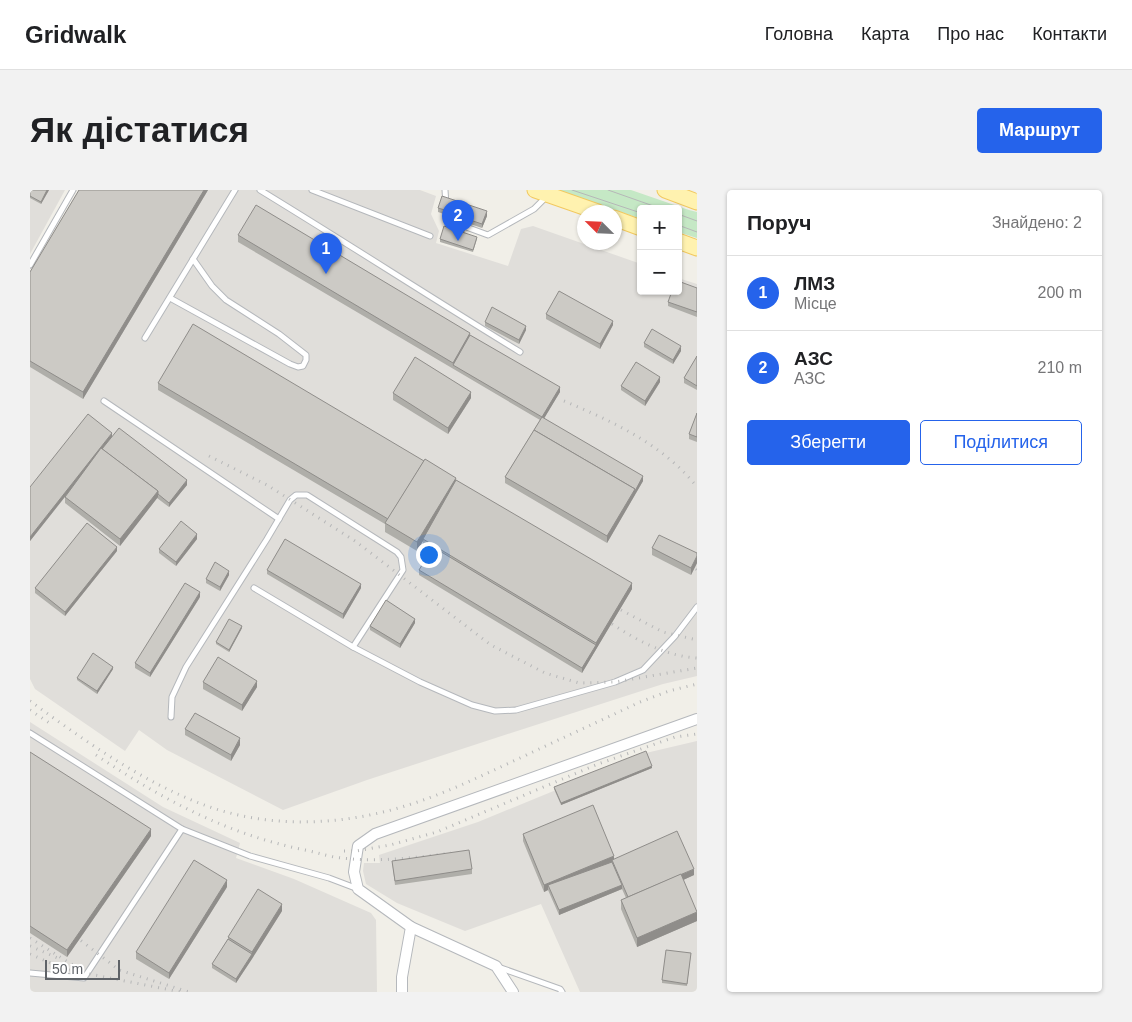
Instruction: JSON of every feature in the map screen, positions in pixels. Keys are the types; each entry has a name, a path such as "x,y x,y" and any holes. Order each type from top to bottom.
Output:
{"main road":[{"path":"665,190 697,202"},
{"path":"541,192 578,205"},
{"path":"622,221 637,227"},
{"path":"682,242 697,248"}],"street":[{"path":"513,992 496,966 411,927 358,889 354,872 358,846 375,834 697,719"},
{"path":"402,992 402,977 411,927"}],"lane":[{"path":"30,265 73,190"},
{"path":"145,338 235,190"},
{"path":"260,190 520,352"},
{"path":"312,190 430,236"},
{"path":"446,190 447,220 488,235 534,209 541,192"},
{"path":"170,298 290,364 298,367 303,366 306,355 279,334 226,300 212,286 193,259"},
{"path":"104,401 279,519"},
{"path":"172,717 172,696 186,667 290,500 296,495 307,495 397,552 401,557 403,570 353,647"},
{"path":"254,588 353,647 446,694 472,705 495,711 516,710 616,682 643,670 675,636 697,607"},
{"path":"30,732 182,829 250,856 329,878 358,889"},
{"path":"30,973 84,978 182,829"},
{"path":"496,966 563,991"}],"shaded area":[{"path":"30,190 65,190 30,254"},
{"path":"82,190 420,190 436,196 431,214 439,231 436,243 508,266 521,229 533,226 577,241 577,250 601,250 637,263 637,295 682,295 682,279 697,284 697,676 663,684 511,733 367,780 283,810 167,750 139,730 125,751 35,689 30,679 30,278"},
{"path":"30,722 163,807 240,843 236,858 294,879 371,913 376,920 377,992 30,992"},
{"path":"697,741 697,992 580,992 541,904 465,931 397,903 366,884 363,871 364,863 380,863 379,855 478,822 646,753"}],"green space":[{"path":"558,190 631,190 674,205 637,205 637,218 622,212 622,205 601,205"},
{"path":"682,208 697,212 697,238 682,233"}],"building":[{"path":"30,190 47,190 41,202 30,196"},
{"path":"79,190 204,190 83,392 30,361 30,272"},
{"path":"442,196 487,211 482,224 467,219 463,230 450,226 455,213 438,208"},
{"path":"256,205 470,333 453,363 238,235"},
{"path":"444,226 477,237 473,250 440,239"},
{"path":"682,282 697,288 697,312 668,302 671,295 682,295"},
{"path":"559,291 613,321 600,344 546,314"},
{"path":"492,307 526,326 519,340 485,322"},
{"path":"193,324 424,461 388,519 158,383"},
{"path":"652,329 681,346 673,360 644,343"},
{"path":"470,335 560,387 542,417 453,365"},
{"path":"697,356 697,386 684,378"},
{"path":"415,357 471,392 448,428 393,393"},
{"path":"636,362 660,377 645,401 621,386"},
{"path":"697,413 697,437 689,434"},
{"path":"88,414 112,433 30,537 30,487"},
{"path":"542,417 643,476 635,491 635,489 534,430"},
{"path":"119,428 187,480 169,503 158,494 158,491 102,449"},
{"path":"534,430 635,489 607,536 505,477"},
{"path":"101,448 158,491 120,539 65,497"},
{"path":"425,459 456,478 417,542 385,523"},
{"path":"456,480 632,583 596,643 423,539"},
{"path":"181,521 197,534 176,562 159,549"},
{"path":"87,523 117,547 65,612 35,588"},
{"path":"659,535 697,553 691,568 652,548"},
{"path":"285,539 361,584 343,614 267,570"},
{"path":"433,547 596,645 582,668 419,570"},
{"path":"215,562 229,571 220,587 206,579"},
{"path":"185,583 200,592 150,673 135,663"},
{"path":"386,600 415,619 400,644 370,626"},
{"path":"229,619 242,626 229,650 216,642"},
{"path":"93,653 113,667 97,691 77,678"},
{"path":"218,657 257,681 242,705 203,682"},
{"path":"195,713 240,738 231,755 185,729"},
{"path":"646,751 652,766 561,803 554,787"},
{"path":"30,752 151,829 67,950 30,926"},
{"path":"593,805 614,856 544,885 523,834"},
{"path":"677,831 694,869 628,897 612,860"},
{"path":"469,850 472,869 395,881 392,861"},
{"path":"194,860 227,880 169,973 136,952"},
{"path":"612,862 622,885 559,910 548,885"},
{"path":"681,874 697,912 637,938 621,900"},
{"path":"258,889 282,904 252,952 228,937"},
{"path":"228,939 252,954 236,979 212,964"},
{"path":"666,950 691,953 687,984 662,980"}],"tram line":[{"path":"572,190 637,212"},
{"path":"608,190 651,205"},
{"path":"682,215 697,221"},
{"path":"682,226 697,232"}],"railway":[{"path":"564,401 636,436 669,459 697,487"},
{"path":"209,456 267,485 355,541 491,645 545,673 579,683 615,682 697,668"},
{"path":"621,610 663,632 697,640"},
{"path":"612,624 653,647 674,654 697,658"},
{"path":"30,701 130,769 194,801 246,817 299,822 353,818 379,813 420,801 478,777 640,702 669,691 697,684"},
{"path":"30,710 51,724"},
{"path":"344,851 356,851 390,845 437,832 598,764 675,737 697,734"},
{"path":"96,755 145,786 196,813 248,835 276,843 334,857 363,860 408,858 451,853"},
{"path":"70,932 119,970 189,992"},
{"path":"30,938 76,967"},
{"path":"30,946 60,959"},
{"path":"30,954 64,969 181,992"}],"place":[{"name":"АЗС","path":"458,241"},
{"name":"ЛМЗ","path":"326,274"}]}
